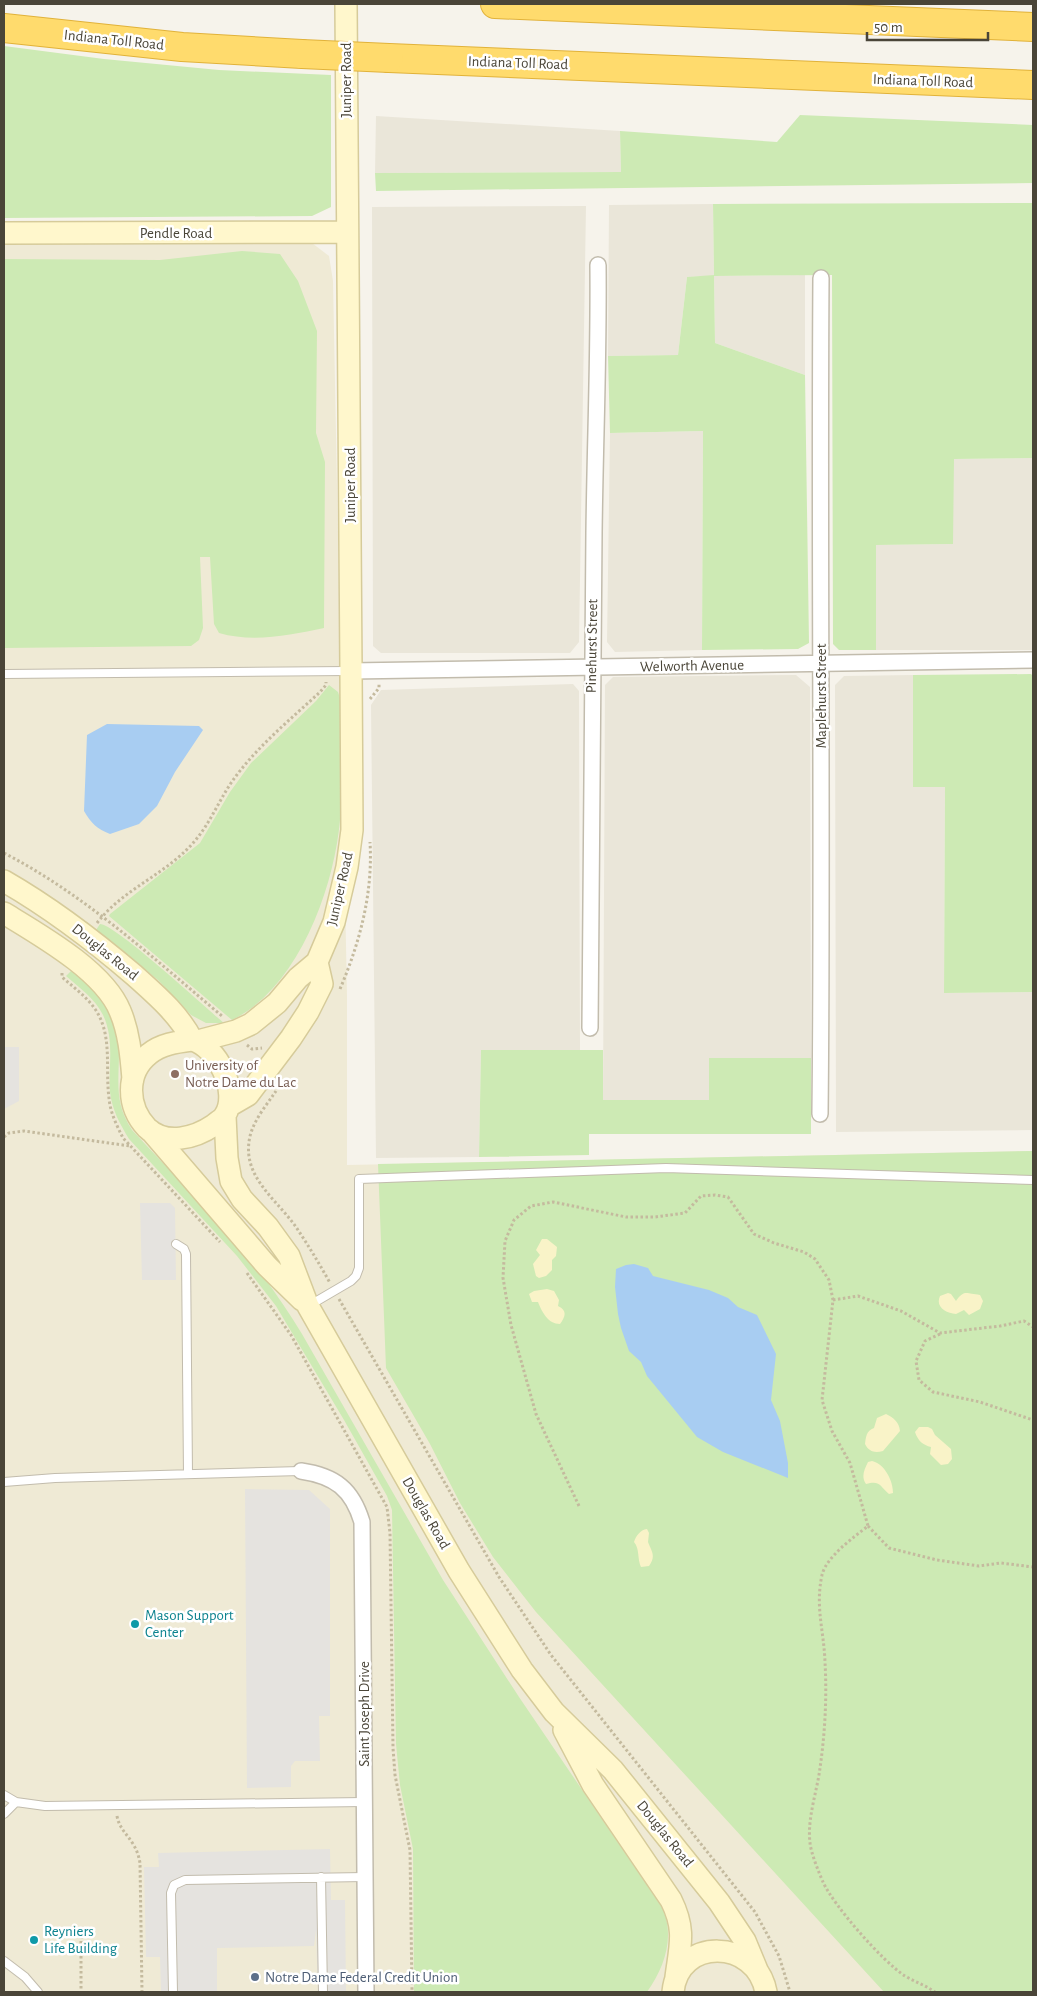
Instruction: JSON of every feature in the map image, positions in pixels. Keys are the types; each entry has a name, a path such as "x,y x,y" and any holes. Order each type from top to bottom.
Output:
{"highway":[{"path":"495,4 1033,27"},
{"name":"Indiana Toll Road","path":"4,28 182,47 302,54 1033,85"}],"street":[{"name":"Juniper Road","path":"195,1041 236,1031 251,1024 277,1004 298,978 317,962 334,922 348,867 352,830 346,4"},
{"name":"Pendle Road","path":"4,233 348,232"},
{"name":"Pinehurst Street","path":"590,1028 592,667 599,320 598,265"},
{"name":"Maplehurst Street","path":"820,1114 822,917 821,278"},
{"name":"Welworth Avenue","path":"351,671 1033,660"},
{"name":"Douglas Road","path":"4,881 62,917 123,966 171,1010 195,1041"},
{"name":"Douglas Road","path":"4,913 96,977 109,991 120,1009 127,1030 133,1078"},
{"path":"227,1111 226,1075 218,1059 195,1041 174,1042 162,1046 149,1054 139,1065 133,1078 131,1093 134,1108 140,1120 150,1131 166,1139 184,1138 204,1132 248,1095 291,1038 308,1012 322,984 317,962"},
{"name":"Douglas Road","path":"227,1111 227,1158 231,1180 242,1199 268,1227 289,1256 308,1306 459,1571 522,1670 554,1712 613,1770 719,1902 745,1941 764,1982 766,1992"},
{"name":"Douglas Road","path":"150,1131 268,1266 308,1306"},
{"name":"Saint Joseph Drive","path":"301,1471 317,1474 330,1479 340,1486 355,1502 362,1522 366,1992"},
{"name":"Douglas Road","path":"554,1712 593,1785 667,1894 679,1917 681,1933 672,1987"},
{"path":"672,1987 686,1964 699,1955 715,1950 731,1952 746,1958 757,1970"}],"lane":[{"path":"4,674 351,671"},
{"path":"308,1306 351,1281 356,1276 359,1268 359,1179 666,1168 1033,1180"},
{"path":"176,1244 184,1249 186,1254 188,1474"},
{"path":"4,1482 55,1478 301,1471"},
{"path":"4,1795 16,1802 45,1806 364,1802"},
{"path":"4,1814 16,1802"},
{"path":"321,1877 323,1992"},
{"path":"173,1992 171,1893 174,1885 185,1880 365,1877"},
{"path":"4,1961 25,1978 38,1992"}],"path":[{"path":"103,916 110,907 166,867 194,843 222,795 250,758 326,686 326,672"},
{"path":"4,853 30,866 103,916 222,1016"},
{"path":"64,980 86,998 101,1020 107,1045 109,1101 118,1127 130,1146 222,1244"},
{"path":"242,1039 252,1049 268,1048"},
{"path":"281,1084 252,1132 248,1149 251,1166 259,1182 280,1206 308,1244 499,1577 551,1655 755,1912 779,1956 790,1992"},
{"path":"4,1137 9,1133 24,1131 130,1146"},
{"path":"579,1506 536,1414 511,1325 503,1278 505,1241 514,1220 531,1206 553,1202 626,1217 654,1217 684,1213 701,1196 715,1195 728,1197 754,1234 774,1244 804,1252 815,1259 829,1280 833,1300 822,1400 832,1431 850,1463 868,1526 889,1548 927,1558 979,1566 1001,1563 1033,1567"},
{"path":"241,1266 291,1336 387,1507 390,1533 393,1748 410,1850 412,1992"},
{"path":"833,1300 858,1296 901,1311 940,1333"},
{"path":"1033,1327 1024,1321 1000,1326 940,1333 925,1341 916,1361 919,1380 933,1392 980,1402 1033,1420"},
{"path":"868,1526 832,1558 822,1573 818,1604 825,1660 826,1707 810,1843 823,1882 838,1908 892,1966 905,1976 924,1984 935,1992"},
{"path":"116,1805 121,1829 133,1844 140,1863 142,1992"},
{"path":"80,1936 81,1992"}],"shaded area":[{"path":"376,116 620,131 621,172 375,173"},
{"path":"713,204 714,276 687,277 678,355 608,356 609,205"},
{"path":"586,206 579,642 570,653 381,653 373,646 372,207"},
{"name":"University of Notre Dame du Lac","path":"4,240 308,240 329,256 333,281 347,996 347,1165 1033,1151 1033,1992 4,1992"},
{"path":"805,275 805,375 715,343 714,276"},
{"path":"703,431 702,650 615,652 607,642 610,433"},
{"path":"1033,458 1033,650 876,650 876,545 953,544 953,459"},
{"path":"796,675 810,687 811,1058 710,1058 710,1100 603,1100 605,685 613,677"},
{"path":"913,675 913,787 945,787 944,993 1033,992 1033,1130 836,1132 835,685 844,676"},
{"path":"573,684 579,691 580,1050 481,1050 479,1157 376,1158 371,705 381,690"},
{"path":"4,1047 19,1047 19,1101 4,1109"},
{"path":"140,1203 170,1203 175,1208 176,1280 142,1280"},
{"path":"245,1489 309,1490 330,1509 330,1716 319,1716 320,1761 295,1761 291,1766 291,1787 247,1788"},
{"path":"330,1849 331,1900 345,1900 346,1992 318,1992 316,1930 314,1946 217,1948 217,1992 161,1992 160,1957 146,1957 144,1867 159,1867 158,1853"}],"green space":[{"path":"4,46 104,59 219,70 331,75 331,207 312,216 4,218"},
{"path":"800,115 1033,125 1033,183 376,191 375,173 621,172 620,131 777,142"},
{"path":"1033,203 1033,458 954,459 953,544 876,545 876,650 839,650 833,644 832,275 714,276 715,343 805,375 809,643 798,649 702,650 703,431 610,433 608,356 678,355 687,277 714,275 713,204"},
{"path":"242,251 280,254 298,281 317,331 316,433 325,462 324,628 258,638 219,633 214,624 210,557 200,557 203,628 199,640 191,646 4,648 4,259 160,260"},
{"path":"1031,674 1033,676 1033,992 944,993 945,787 913,787 913,675"},
{"path":"329,685 338,692 340,698 342,774 340,820 330,876 321,905 294,961 276,985 255,1005 232,1020 109,916 200,843 230,792 251,763 316,701"},
{"path":"100,924 123,937 141,951 224,1023 206,1023 191,1015 158,980 96,930"},
{"path":"71,971 98,996 105,1005 115,1027 119,1051 118,1082 120,1101 122,1111 132,1130 232,1238 263,1276 283,1305 302,1334 443,1580 519,1697 661,1906 668,1928 668,1939 659,1972 647,1992 414,1992 413,1849 400,1785 396,1744 392,1510 387,1496 344,1420 276,1306 237,1256 129,1139 117,1117 111,1099 110,1044 107,1024 96,1004 66,976"},
{"path":"481,1050 603,1050 603,1100 709,1100 709,1058 811,1058 811,1134 589,1134 589,1155 479,1157"},
{"path":"1033,1151 1033,1992 884,1992 536,1612 493,1557 460,1503 430,1444 386,1368 378,1164"}],"sand":[{"path":"542,1239 547,1239 557,1247 556,1256 552,1260 552,1270 546,1276 539,1278 536,1276 533,1264 540,1255 536,1250"},
{"path":"547,1289 554,1291 559,1300 558,1306 564,1312 564,1317 560,1324 549,1320 538,1302 532,1302 529,1294 534,1291"},
{"path":"948,1293 956,1301 961,1295 968,1293 980,1295 983,1301 980,1309 969,1315 964,1310 956,1314 945,1311 940,1306 940,1296"},
{"path":"886,1414 896,1421 900,1431 883,1451 872,1451 865,1444 867,1434 874,1428 877,1418"},
{"path":"919,1427 932,1429 935,1435 951,1449 952,1459 948,1464 941,1465 930,1454 931,1447 921,1442 916,1435 915,1432"},
{"path":"872,1461 884,1469 892,1483 893,1493 889,1494 880,1485 875,1483 866,1484 863,1476 864,1471 868,1462"},
{"path":"647,1529 649,1533 648,1542 653,1557 649,1566 641,1567 634,1542 642,1531"}],"water":[{"path":"107,724 199,726 203,730 175,772 157,806 139,824 110,834 95,825 84,811 87,735"},
{"path":"634,1264 648,1268 653,1276 709,1290 728,1298 738,1307 757,1315 776,1354 771,1400 780,1421 788,1463 788,1478 723,1452 697,1437 647,1376 641,1362 629,1351 618,1314 615,1287 616,1269"}],"place":[{"name":"University of Notre Dame du Lac","path":"175,1074"},
{"name":"Mason Support Center","path":"135,1624"},
{"name":"Reyniers Life Building","path":"34,1940"},
{"name":"Notre Dame Federal Credit Union","path":"255,1977"}]}
